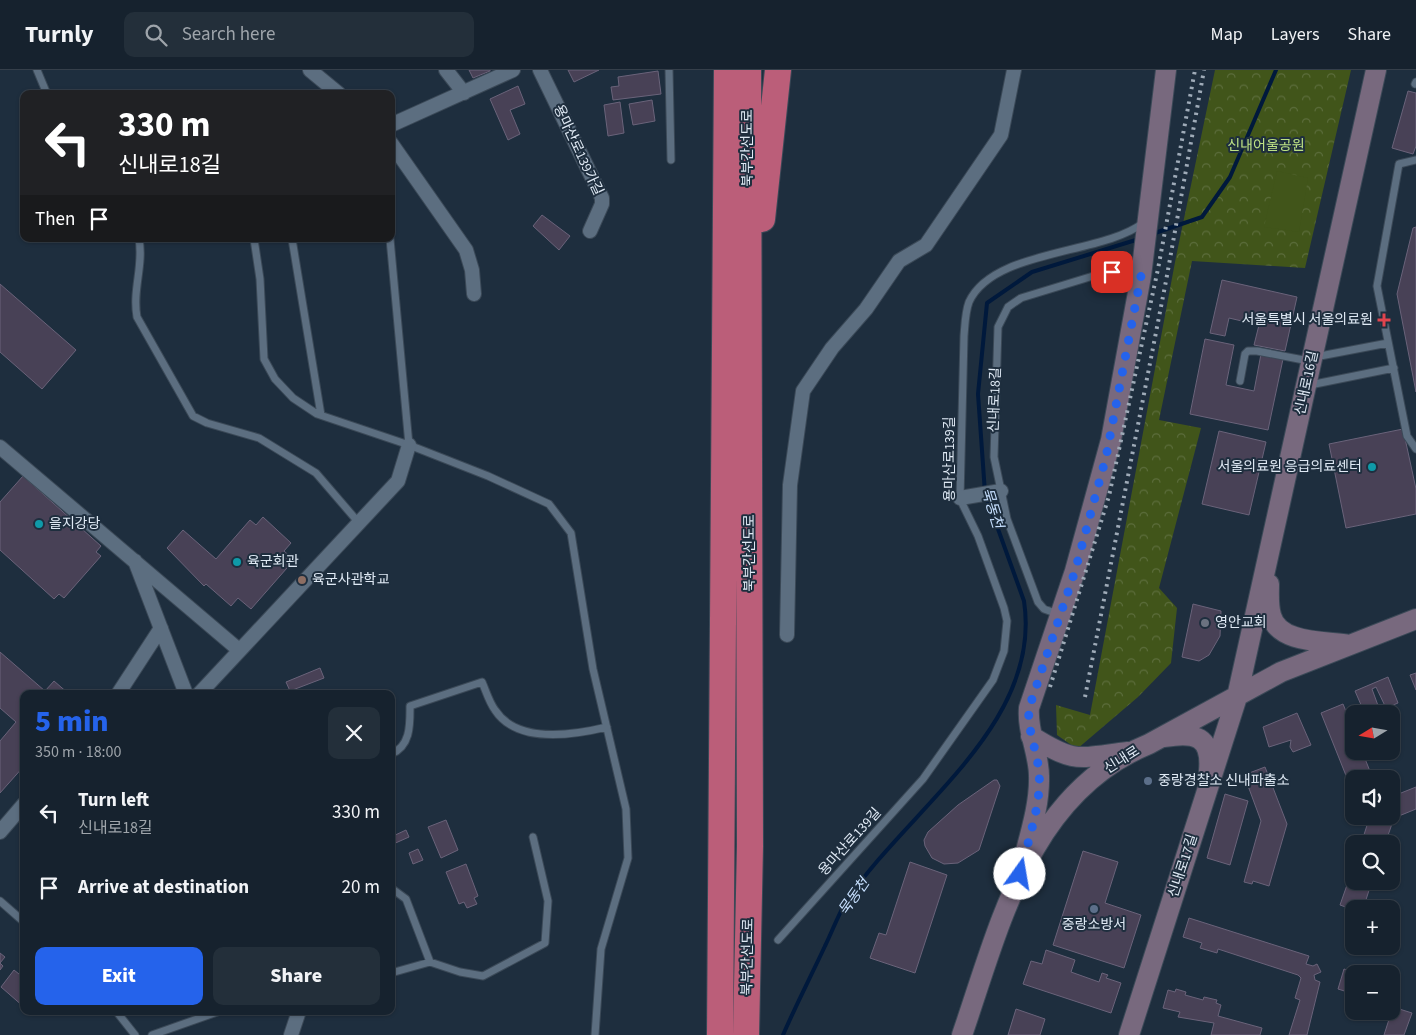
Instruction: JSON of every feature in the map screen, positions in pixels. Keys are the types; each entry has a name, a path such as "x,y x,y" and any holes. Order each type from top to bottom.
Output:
{"highway":[{"name":"북부간선도로","path":"720,1035 727,70"},
{"name":"북부간선도로","path":"746,1035 750,846 748,70"},
{"path":"749,326 778,70"}],"street":[{"path":"310,70 334,90"},
{"path":"446,70 464,92"},
{"path":"395,123 514,70"},
{"name":"용마산로139가길","path":"540,70 602,198 602,204 590,231"},
{"path":"787,635 790,485 803,391 832,348 866,309 899,261 926,245 1001,135 1014,70"},
{"path":"1020,874 1040,783 1038,761 1031,736 1028,714 1030,700 1075,571 1110,440 1141,276 1166,70"},
{"name":"신내로16길","path":"1237,696 1376,70"},
{"path":"395,149 461,240 472,270 474,294"},
{"path":"203,690 398,481 409,445"},
{"path":"0,447 239,650"},
{"path":"960,498 1001,491"},
{"path":"1268,559 1270,610 1276,626 1291,636 1351,645"},
{"path":"135,560 184,690"},
{"name":"신내로","path":"962,1035 1008,899 1032,848 1060,811 1092,779 1130,751 1281,672 1416,619"},
{"path":"121,690 161,628"},
{"name":"신내로17길","path":"1129,1035 1237,696"},
{"path":"1156,739 1186,734 1198,737 1204,742 1210,756 1208,788"},
{"path":"1031,736 1061,754 1076,758 1130,751"},
{"path":"0,832 20,809"},
{"path":"291,1035 298,1015"}],"lane":[{"path":"37,70 45,90"},
{"path":"669,70 671,160"},
{"path":"1416,160 1399,164 1377,286 1407,436 1416,449"},
{"name":"용마산로139길","path":"778,940 923,779 993,680 1001,662 1007,634 1004,608 978,536 963,509 960,498 964,336 966,316 974,294 988,281 1022,263 1042,255 1121,235 1142,224 1149,217"},
{"path":"140,242 141,249 134,300 138,317 194,416 207,423 260,438 316,473 359,523"},
{"path":"254,242 260,278 263,348 267,366 275,379 293,398 321,415 409,445 488,476 549,504 572,533 592,660 626,809 628,858 601,950 595,1035"},
{"path":"292,242 321,415"},
{"path":"390,242 409,445"},
{"name":"신내로18길","path":"1060,615 1044,610 1038,602 1007,519 993,447 998,327 1004,313 1021,298 1103,273 1112,272 1141,276"},
{"path":"1240,382 1245,354 1248,351 1257,350 1312,359 1388,343"},
{"path":"1307,385 1394,368"},
{"path":"395,753 406,742 410,725 410,706 482,682 495,711 511,724 529,732 576,734 607,727"},
{"path":"395,972 430,962 460,972 483,976 545,943 548,901 533,837"},
{"path":"395,891 406,899 430,962"},
{"path":"0,901 20,918"},
{"path":"119,1015 135,1035"},
{"path":"152,1035 209,1015"}],"green space":[{"name":"신내어울공원","path":"1215,70 1351,70 1305,268 1192,261 1159,420 1201,428 1159,588 1177,608 1171,663 1138,697 1077,749 1057,735 1056,705 1090,715 1176,257"},
{"path":"1277,171 1308,178 1299,232 1264,227"}],"building":[{"path":"469,70 490,70 490,71 473,78"},
{"path":"568,70 599,70 574,82"},
{"path":"658,71 661,94 613,100 611,87 619,86 618,77"},
{"path":"518,86 525,104 510,110 520,134 508,140 490,99"},
{"path":"1408,91 1416,93 1416,146 1413,154 1392,148"},
{"path":"652,100 655,121 633,125 629,104"},
{"path":"620,102 624,133 608,136 604,105"},
{"path":"542,215 570,236 559,250 533,226"},
{"path":"1416,227 1416,392 1397,294 1413,228"},
{"path":"1222,280 1297,297 1285,351 1254,345 1259,325 1229,318 1225,336 1210,333"},
{"path":"0,284 76,350 42,389 0,352"},
{"path":"1205,339 1234,345 1226,385 1254,391 1261,354 1283,359 1268,430 1190,414"},
{"name":"서울의료원 응급의료센터","path":"1403,429 1416,489 1416,514 1346,528 1329,444"},
{"path":"1219,431 1266,442 1249,515 1202,504"},
{"name":"을지강당","path":"23,476 101,546 96,552 101,556 64,598 59,594 54,599 0,550 0,502"},
{"name":"육군회관","path":"263,517 291,543 284,551 294,560 251,609 238,598 231,606 206,584 204,586 167,548 183,530 216,559 250,520 256,525"},
{"name":"영안교회","path":"1193,604 1221,611 1220,636 1209,655 1199,661 1182,657"},
{"path":"0,652 44,690 20,690 20,770 0,793 0,741 16,722 0,708"},
{"path":"320,668 324,678 293,690 290,690 286,682"},
{"path":"1416,673 1416,690 1410,675"},
{"path":"1388,677 1398,703 1385,705 1376,687 1372,689 1378,705 1361,705 1355,691"},
{"path":"54,681 64,690 46,690"},
{"path":"1343,704 1345,709 1345,760 1366,760 1369,770 1345,770 1345,773 1321,713"},
{"path":"1297,713 1311,745 1293,752 1290,747 1291,740 1269,747 1263,727"},
{"path":"1265,767 1287,824 1269,886 1253,881 1252,884 1244,882 1261,821 1244,775"},
{"path":"994,780 997,780 1000,786 979,850 958,863 944,864 932,858 925,846 924,840 928,832 958,805"},
{"path":"1416,787 1416,809 1400,816 1400,793"},
{"path":"1225,794 1248,801 1230,865 1207,858"},
{"path":"446,820 458,850 441,858 428,827"},
{"path":"1367,825 1392,825 1388,835 1364,835"},
{"path":"406,830 409,837 395,843 395,835"},
{"path":"418,849 423,860 413,864 409,853"},
{"name":"중랑소방서","path":"1083,851 1118,862 1105,903 1141,915 1124,968 1053,945"},
{"path":"910,862 947,875 915,973 870,958 879,933 886,935"},
{"path":"466,864 478,896 474,898 477,904 467,908 464,902 459,904 446,872"},
{"path":"1345,890 1369,890 1366,900 1345,900 1345,907 1340,905"},
{"path":"1189,918 1309,956 1306,964 1313,966 1317,964 1321,972 1314,975 1315,980 1320,982 1307,1035 1289,1035 1300,1000 1295,998 1301,978 1298,975 1218,949 1217,953 1200,948 1202,943 1183,937"},
{"path":"1046,950 1075,960 1071,972 1099,982 1102,973 1108,975 1106,978 1121,983 1111,1013 1023,984 1031,961 1042,964"},
{"path":"0,953 5,957 0,963"},
{"path":"1344,969 1345,969 1345,991 1338,989"},
{"path":"14,970 20,975 20,1004 1,987"},
{"path":"1176,989 1186,992 1185,995 1203,1000 1204,997 1217,1000 1216,1003 1221,1005 1218,1016 1262,1028 1260,1035 1211,1035 1214,1023 1178,1017 1180,1012 1163,1008 1168,990 1175,992"},
{"path":"1016,1009 1045,1019 1040,1035 1008,1035"},
{"path":"1400,1009 1412,1013 1404,1035 1384,1035 1389,1020 1400,1020"}],"waterway":[{"name":"묵동천","path":"1152,234 1202,217 1230,177 1276,70"},
{"name":"묵동천","path":"783,1035 846,902 872,868 965,764 992,726 1013,687 1024,646 1024,601 985,493 978,394 987,303 1032,272 1139,239"}],"railway":[{"path":"1050,687 1109,496 1158,269 1195,70"},
{"path":"1085,697 1166,281 1204,70"}],"place":[{"name":"서울특별시 서울의료원","path":"1384,320"},
{"name":"서울의료원 응급의료센터","path":"1372,467"},
{"name":"을지강당","path":"39,524"},
{"name":"육군회관","path":"237,562"},
{"name":"육군사관학교","path":"302,580"},
{"name":"영안교회","path":"1205,623"},
{"name":"중랑경찰소 신내파출소","path":"1148,781"},
{"name":"중랑소방서","path":"1094,909"}],"route":[{"path":"1020,874 1040,783 1038,761 1029,728 1030,700 1075,571 1093,507 1110,440 1141,276 1112,272"}]}
